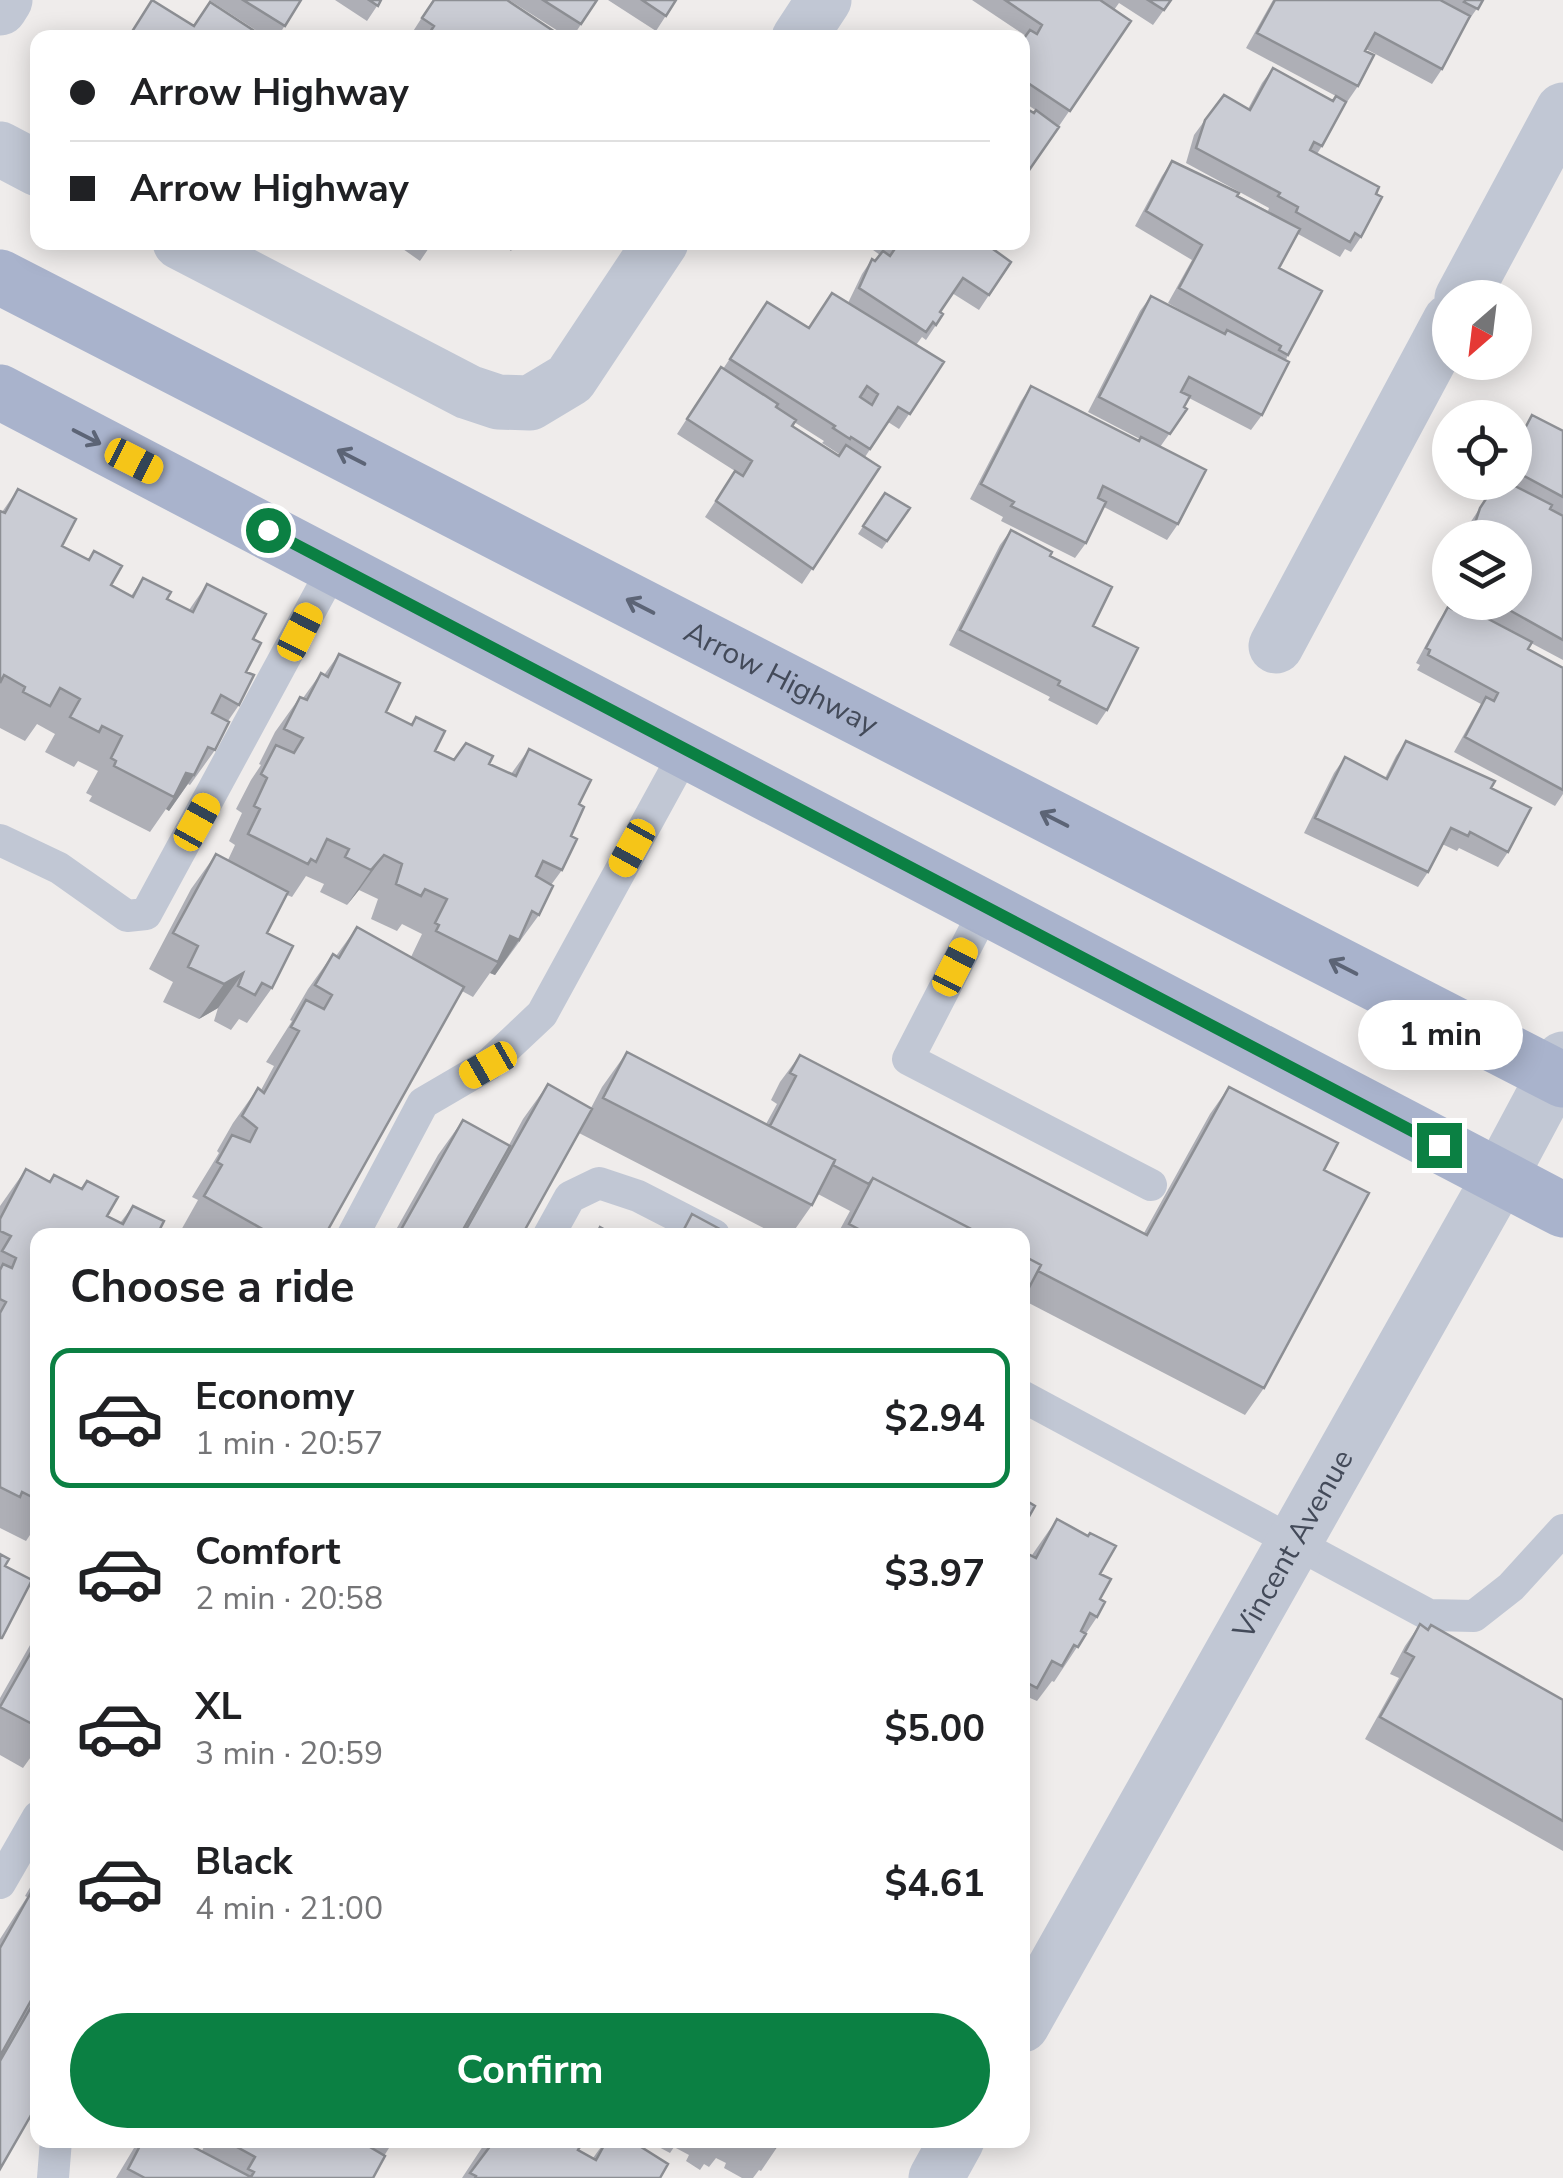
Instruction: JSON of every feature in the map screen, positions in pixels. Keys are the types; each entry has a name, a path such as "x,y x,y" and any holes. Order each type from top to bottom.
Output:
{"main road":[{"name":"Arrow Highway","path":"0,277 1560,1072"},
{"path":"0,392 1563,1210"}],"street":[{"path":"0,8 5,0"},
{"path":"804,30 824,0"},
{"path":"1472,280 1563,110"},
{"path":"0,149 30,165"},
{"path":"195,250 468,392 498,402 530,403 570,379 656,250"},
{"path":"1276,646 1432,355"},
{"name":"Vincent Avenue","path":"1030,2012 1560,1072"},
{"path":"936,2178 953,2148"}],"lane":[{"path":"0,840 59,868 127,916 146,914 335,565"},
{"path":"357,1228 423,1102 488,1065 542,1014 687,749"},
{"path":"986,906 908,1059 1152,1185"},
{"path":"553,1228 570,1197 599,1184 638,1196 700,1228"},
{"path":"1030,1400 1429,1615 1474,1616 1510,1587 1563,1530"},
{"path":"0,1883 30,1831"},
{"path":"53,2178 55,2148"}],"building":[{"path":"152,0 194,26 210,2 253,30 133,30"},
{"path":"243,0 301,0 285,26"},
{"path":"434,0 507,0 552,30 431,30 434,26 422,18"},
{"path":"543,0 597,0 581,24"},
{"path":"642,0 676,0 666,16"},
{"path":"1005,0 1100,0 1131,21 1070,111 1030,84 1030,30 1037,34 1042,25"},
{"path":"1148,0 1171,0 1164,10"},
{"path":"1275,0 1440,0 1470,16 1442,69 1375,33 1365,51 1374,55 1358,86 1257,33"},
{"path":"1466,0 1483,0 1478,9"},
{"path":"1273,68 1333,101 1336,96 1346,102 1322,146 1314,142 1310,150 1379,187 1376,194 1382,197 1361,237 1355,233 1350,242 1296,212 1298,207 1278,196 1280,193 1196,148 1205,120 1224,95 1250,110"},
{"path":"1036,110 1059,127 1030,169 1030,111"},
{"path":"1172,161 1239,193 1237,196 1300,229 1279,268 1322,291 1288,355 1279,350 1281,346 1179,288 1202,245 1146,211"},
{"path":"894,250 994,250 1011,262 989,295 963,278 940,312 943,314 936,325 933,322 926,332 859,288 872,259 875,261 883,251 890,256"},
{"path":"832,293 944,362 910,414 898,407 870,449 730,359 767,302 809,328","holes":["867,386 878,394 872,405 860,397"]},
{"path":"1151,296 1289,362 1262,415 1189,377 1181,392 1190,396 1184,407 1187,409 1170,434 1099,397"},
{"path":"721,367 778,404 776,407 796,420 792,426 839,456 846,445 880,467 813,569 716,501 735,471 743,476 752,461 687,419"},
{"path":"1031,386 1206,470 1178,524 1103,486 1098,498 1106,502 1086,543 1011,506 1014,502 981,484"},
{"path":"1532,415 1563,431 1563,497 1532,480"},
{"path":"18,489 76,519 62,546 89,560 94,551 122,566 111,585 133,597 143,578 171,592 167,599 193,612 207,584 266,614 253,639 261,643 246,672 254,675 239,705 221,695 212,713 229,722 215,750 208,747 194,775 186,773 174,797 114,766 116,761 111,758 122,736 102,726 99,732 70,717 80,699 60,688 50,706 23,692 25,687 4,675 0,683 0,511 5,513"},
{"path":"885,493 910,508 887,541 863,526"},
{"path":"1532,495 1563,516 1563,640 1527,620 1532,620 1532,520 1476,520 1485,500 1532,500"},
{"path":"1011,530 1052,552 1050,556 1112,587 1093,626 1138,648 1107,710 1058,685 1060,681 960,630"},
{"path":"1441,620 1490,620 1532,642 1528,649 1563,668 1563,790 1465,737 1486,697 1494,701 1498,693 1428,655 1430,650 1426,648"},
{"path":"339,654 400,683 386,712 412,725 416,717 445,731 435,751 454,760 466,743 493,756 489,764 516,776 529,749 591,780 579,804 584,807 571,836 577,839 562,870 543,861 536,876 553,886 539,915 532,911 519,940 510,936 498,962 436,931 439,925 435,923 447,899 425,889 421,896 396,884 402,864 384,855 371,870 345,857 349,849 327,839 316,862 311,859 308,864 248,834 260,809 254,806 267,778 261,774 276,745 294,753 303,738 284,729 300,697 307,700 321,673 328,677"},
{"path":"1406,741 1495,781 1491,788 1531,808 1508,852 1470,832 1468,836 1451,828 1428,872 1315,818 1345,757 1387,779"},
{"path":"216,854 288,892 267,933 293,946 272,988 262,983 255,995 238,986 243,973 224,984 188,967 198,946 173,933"},
{"path":"357,927 464,987 329,1228 261,1228 204,1196 222,1165 217,1162 232,1135 250,1142 257,1128 242,1116 258,1088 264,1093 299,1031 291,1027 306,1000 324,1009 332,995 315,985 333,954 339,958"},
{"path":"627,1052 835,1160 812,1205 603,1098"},
{"path":"800,1055 1147,1235 1229,1087 1338,1143 1324,1170 1369,1193 1264,1388 1038,1271 1041,1265 1030,1259 1030,1228 969,1228 873,1178 869,1184 833,1165 835,1160 770,1126 796,1076 790,1073"},
{"path":"548,1084 592,1109 526,1228 467,1228"},
{"path":"463,1120 510,1146 464,1228 402,1228"},
{"path":"26,1169 50,1182 54,1175 82,1189 87,1181 118,1197 107,1216 123,1224 133,1206 164,1221 160,1228 30,1228 30,1496 22,1492 20,1497 0,1487 0,1313 6,1302 0,1299 0,1270 3,1264 12,1268 16,1258 2,1251 11,1236 0,1231 0,1219"},
{"path":"873,1178 969,1228 857,1228 849,1224"},
{"path":"692,1214 718,1228 685,1228"},
{"path":"1030,1259 1041,1265 1030,1286"},
{"path":"1057,1519 1116,1546 1100,1574 1111,1579 1100,1599 1105,1602 1097,1617 1090,1613 1081,1631 1086,1634 1078,1647 1074,1645 1062,1666 1052,1661 1037,1688 1030,1684 1030,1555 1036,1558"},
{"path":"0,1554 9,1559 5,1566 30,1579 30,1584 0,1638"},
{"path":"1420,1624 1428,1630 1431,1625 1563,1700 1563,1821 1380,1717 1414,1657 1405,1652"},
{"path":"30,1654 30,1723 0,1707"},
{"path":"30,1894 30,2002 0,2056 0,1948"},
{"path":"30,2009 30,2117 0,2169 0,2061"},
{"path":"139,2148 195,2148 251,2177 254,2172 248,2169 255,2157 239,2148 372,2148 385,2156 373,2178 145,2178 128,2169"},
{"path":"489,2148 579,2148 596,2160 603,2148 643,2148 668,2164 660,2178 475,2178 470,2173"}],"route":[{"path":"268,530 1439,1145"}]}
